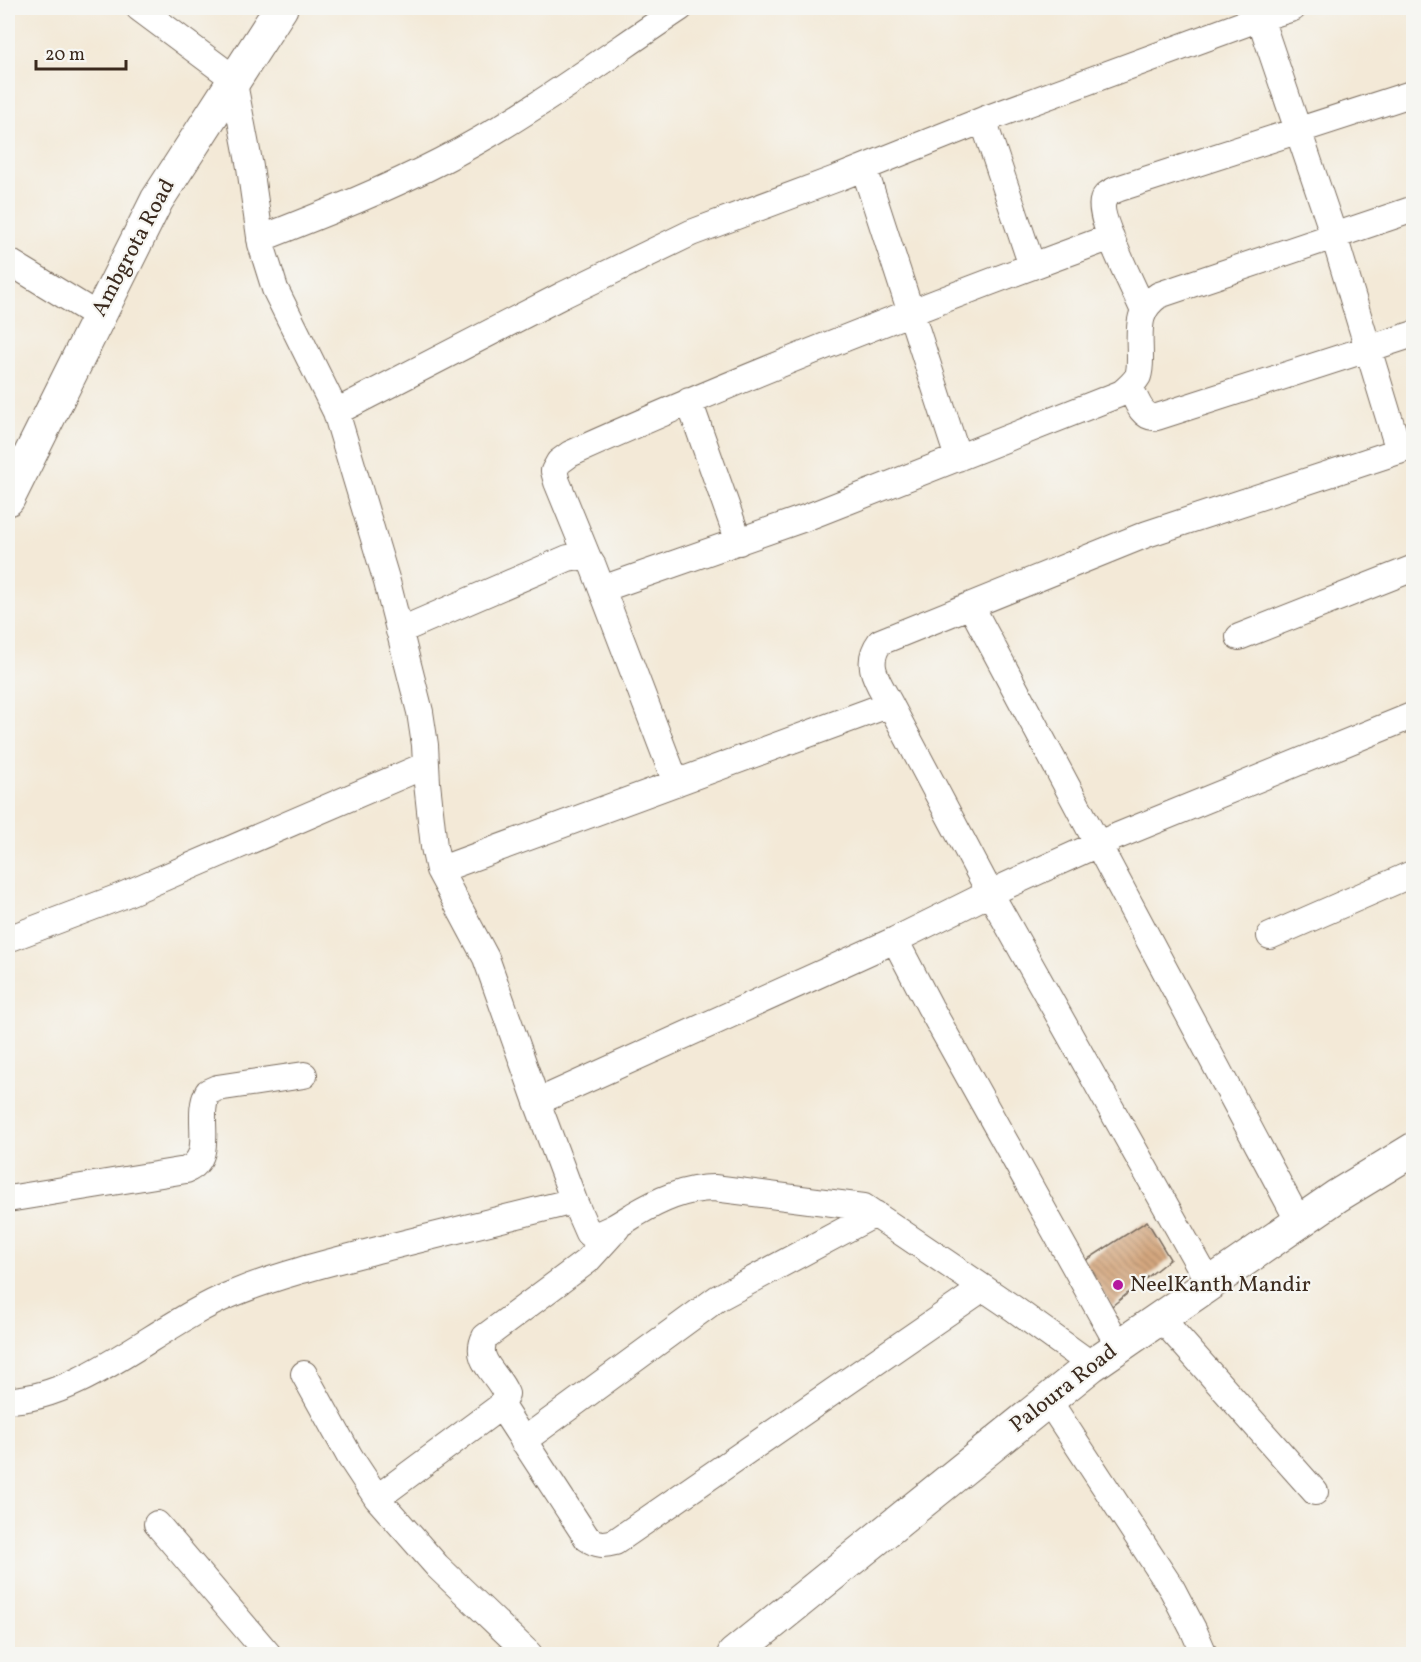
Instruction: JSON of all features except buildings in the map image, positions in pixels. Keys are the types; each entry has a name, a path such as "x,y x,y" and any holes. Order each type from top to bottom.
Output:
{"main road":[{"name":"Ambgrota Road","path":"8,499 157,200 280,8"},
{"name":"Paloura Road","path":"736,1654 1092,1365 1336,1196 1413,1149"}],"street":[{"path":"139,8 234,78 260,239 275,290 336,412 399,631 420,712 434,847 440,870 486,958 583,1224 592,1236 619,1226"},
{"path":"260,239 376,192 441,161 530,108 680,8"},
{"path":"336,412 563,295 681,238 982,120 1293,8"},
{"path":"1209,1283 990,893 874,674 872,663 873,652 880,642 1147,534 1406,448 1367,349 1334,236 1260,18"},
{"path":"1143,309 1111,237 1101,207 1107,194 1413,93"},
{"path":"982,120 1032,266"},
{"path":"864,168 958,458"},
{"path":"602,589 739,542 1112,397 1130,386 1137,377 1140,367 1140,321 1143,309 1159,294 1413,209"},
{"path":"676,783 602,589 557,482 554,471 559,462 570,454 689,401 910,312 1111,237"},
{"path":"8,261 98,316"},
{"path":"1130,386 1144,415 1150,418 1157,417 1413,334"},
{"path":"689,401 739,542"},
{"path":"399,631 568,558 580,556 588,558"},
{"path":"1239,637 1413,568"},
{"path":"971,606 1299,1222"},
{"path":"440,870 890,704"},
{"path":"537,1102 895,940 1098,843 1413,715"},
{"path":"8,939 119,897 426,765"},
{"path":"1270,936 1413,873"},
{"path":"895,940 1119,1346"},
{"path":"8,1199 194,1167 201,1159 204,1099 208,1092 217,1088 304,1075"},
{"path":"377,1498 501,1406 506,1394 482,1358 482,1344 485,1337 587,1261 619,1226 634,1215 663,1200 696,1188 714,1188 864,1207 1092,1365"},
{"path":"8,1401 43,1395 85,1377 202,1308 264,1281 574,1201"},
{"path":"523,1440 718,1298 875,1214"},
{"path":"501,1406 587,1538 594,1544 605,1545 615,1542 983,1288"},
{"path":"1160,1317 1315,1492"},
{"path":"304,1374 350,1457 377,1498 437,1566 530,1654"},
{"path":"1048,1400 1172,1588 1204,1654"},
{"path":"157,1524 268,1654"}],"place":[{"name":"NeelKanth Mandir","path":"1118,1285"}]}
